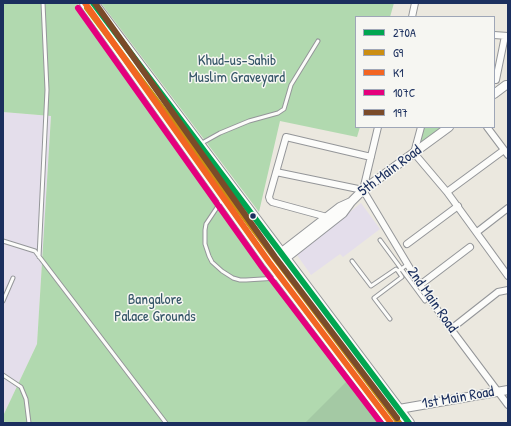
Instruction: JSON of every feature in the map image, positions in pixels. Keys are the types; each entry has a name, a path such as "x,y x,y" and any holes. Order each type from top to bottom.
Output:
{"main road":[{"path":"85,3 271,265 391,423"},
{"path":"93,3 409,423"}],"street":[{"path":"412,16 415,3"},
{"path":"495,35 506,36 495,80 496,92"},
{"path":"496,92 508,85"},
{"path":"276,172 363,190 378,128"},
{"path":"421,128 414,153 458,206 508,276"},
{"name":"5th Main Road","path":"283,256 343,213 363,190 448,128"},
{"path":"447,192 506,152 488,128"},
{"path":"327,217 272,202 269,197 286,137 371,157"},
{"name":"2nd Main Road","path":"363,190 404,266 420,285 508,405"},
{"name":"5th Main Road","path":"283,256 327,217 340,207 351,202"},
{"path":"407,244 458,206"},
{"path":"476,232 508,208"},
{"path":"420,285 470,247"},
{"path":"271,265 283,256"},
{"path":"502,266 508,262"},
{"path":"451,329 498,292 508,290"},
{"name":"1st Main Road","path":"385,414 399,409 508,390"}],"lane":[{"path":"39,257 47,90 43,3"},
{"path":"199,144 220,133 249,121 278,113 284,109 290,85 318,41"},
{"path":"223,199 206,224 205,244 212,262 222,272 240,280 281,278"},
{"path":"380,240 404,266 426,301"},
{"path":"3,241 35,251 166,423"},
{"path":"352,261 371,286 396,268 402,277 374,298 390,319"},
{"path":"398,271 404,266"},
{"path":"3,301 13,278"},
{"path":"3,375 21,387 26,398 29,423"}],"shaded area":[{"path":"3,112 51,116 37,344 3,416"},
{"path":"361,203 380,229 343,257 340,254 311,275 297,255"}],"green space":[{"name":"Bangalore Palace Grounds","path":"3,3 77,3 286,298 382,423 3,423 3,416 37,344 51,116 3,112"},
{"name":"Khud-us-Sahib Muslim Graveyard","path":"101,3 394,3 390,16 355,16 355,128 360,128 357,137 280,121 259,212"},
{"path":"424,128 443,128 419,146"},
{"path":"348,380 383,423 305,423"}],"transit line":[{"name":"K1","path":"85,3 269,262 391,423"},
{"name":"270A","path":"93,3 409,423"},
{"name":"197","path":"95,3 275,257 397,418"},
{"name":"107C","path":"78,8 262,267 381,423"},
{"name":"G9","path":"87,8 399,423"}]}
